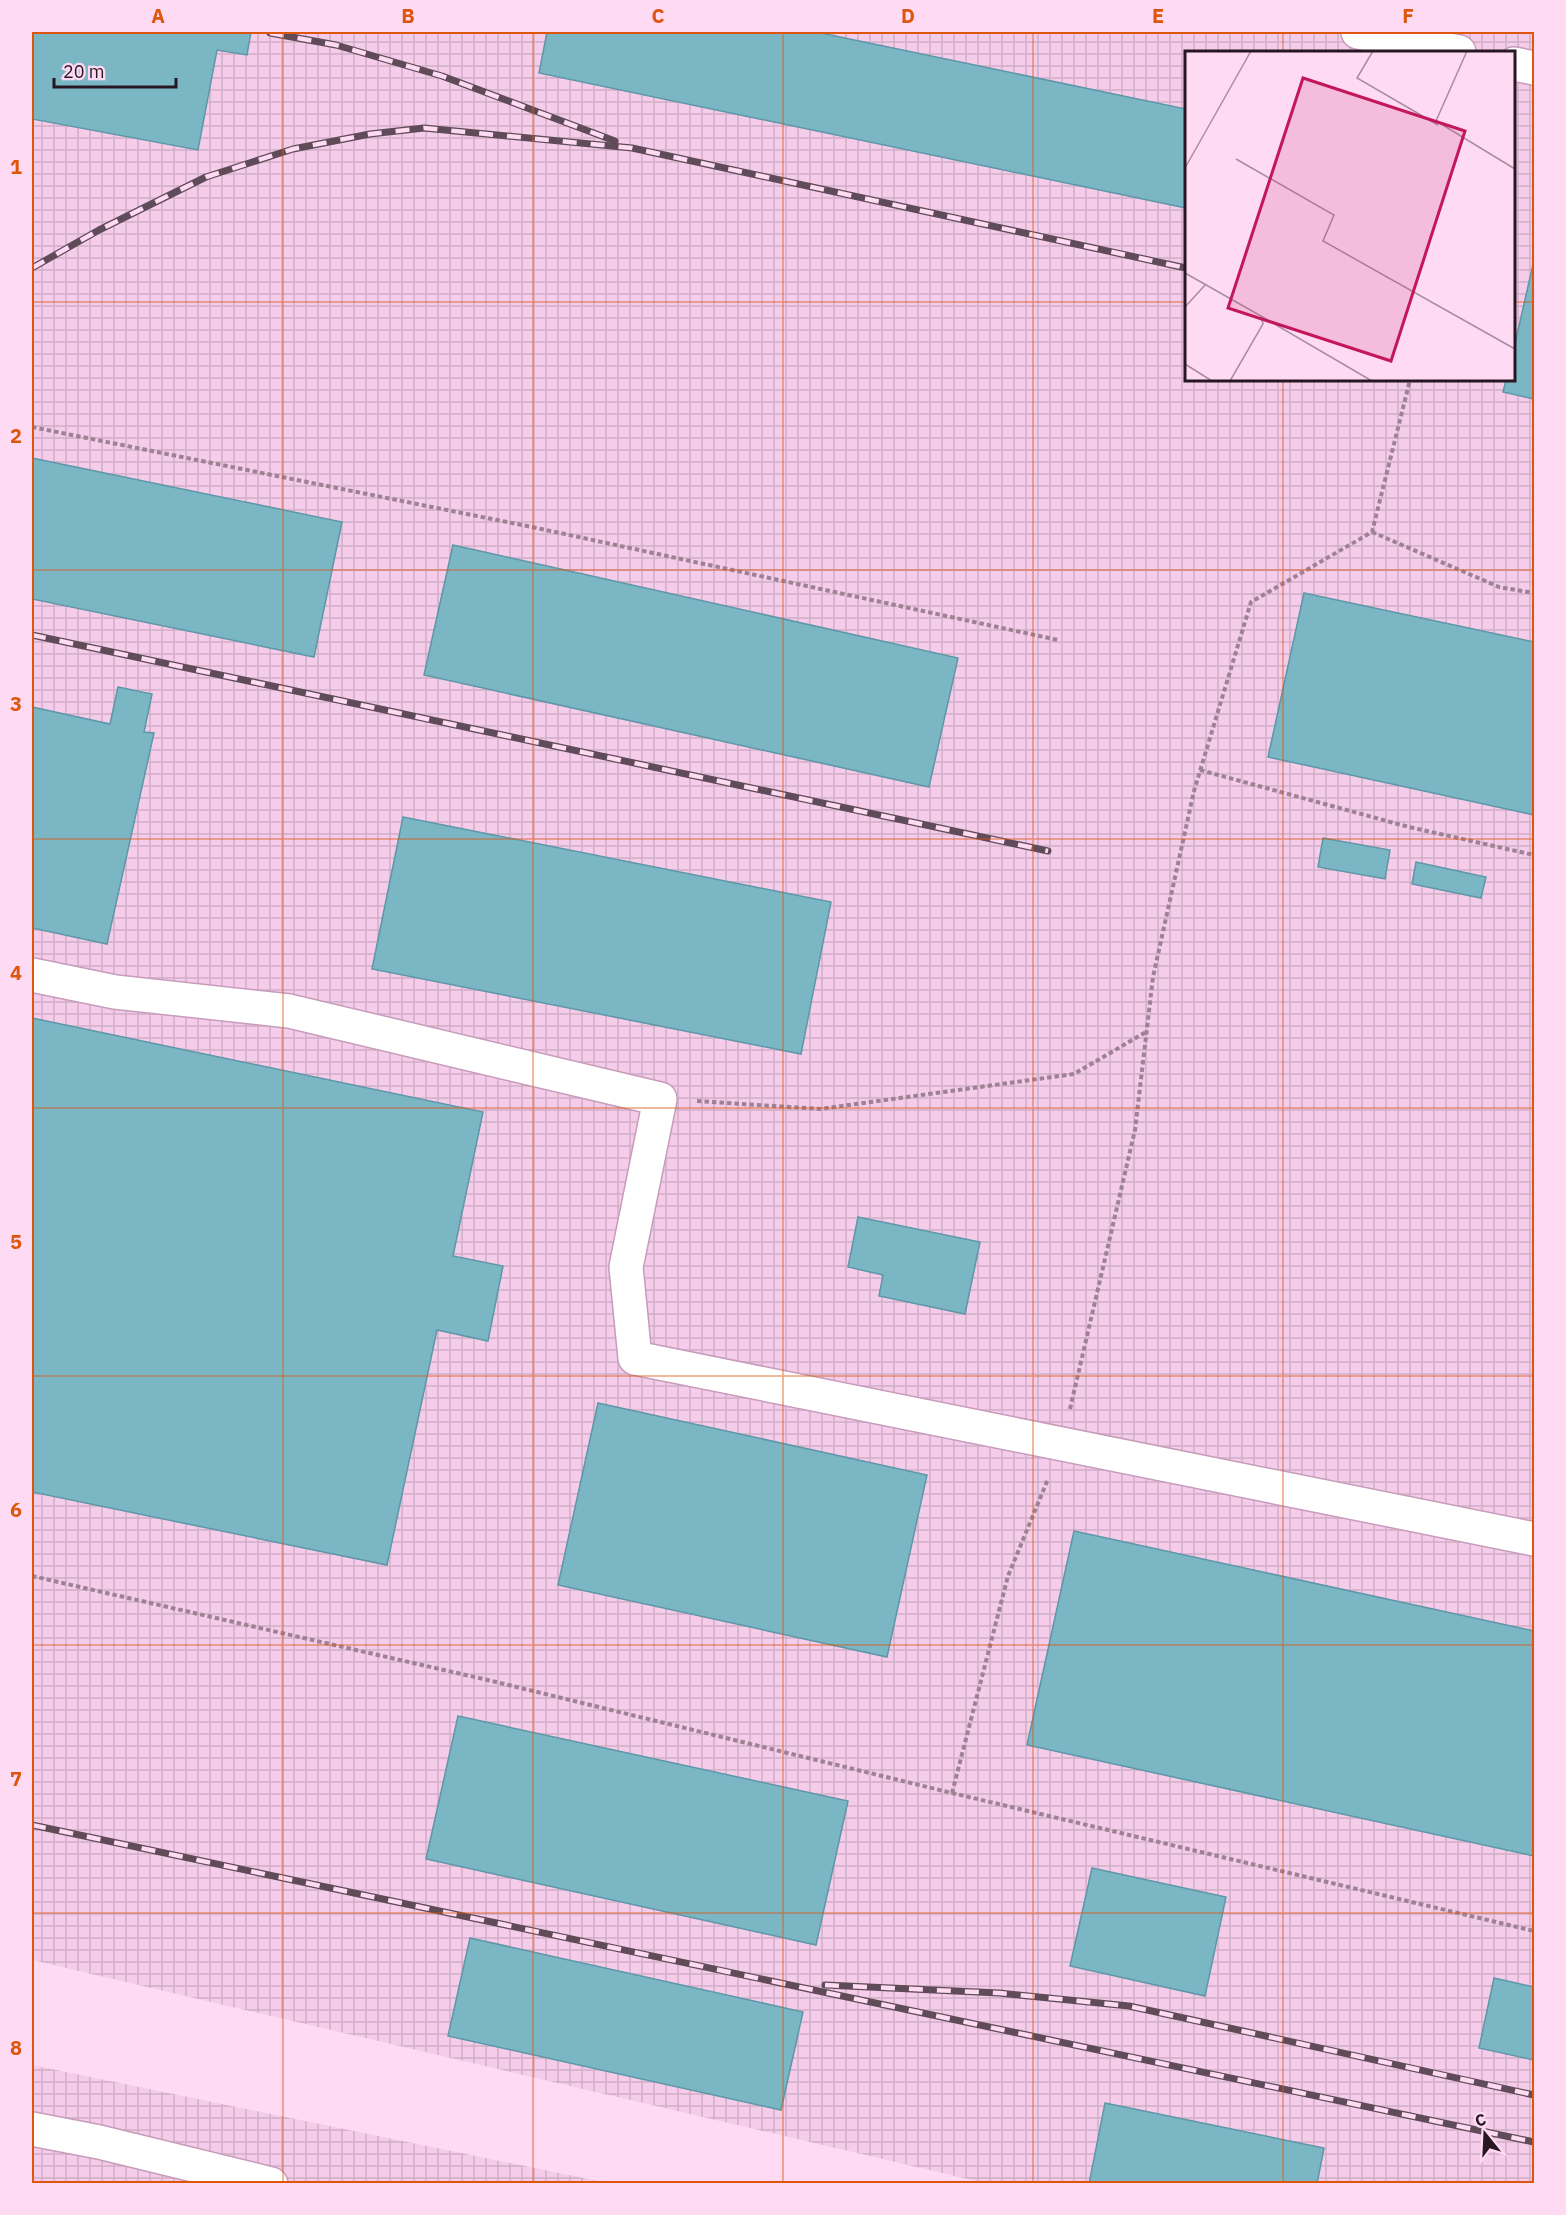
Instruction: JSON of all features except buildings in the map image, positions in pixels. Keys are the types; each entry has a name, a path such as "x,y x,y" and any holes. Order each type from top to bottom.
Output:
{"lane":[{"path":"1358,32 1454,51"},
{"path":"1515,64 1534,68"},
{"path":"32,975 115,992 289,1011 660,1099 626,1267 635,1358 1534,1539"},
{"path":"32,2129 99,2142 271,2184"}],"path":[{"path":"952,1793 1008,1576 1062,1444 1135,1130 1153,977 1200,770 1251,602 1372,532 1410,381"},
{"path":"32,427 532,527 1058,640"},
{"path":"1372,532 1499,587 1534,593"},
{"path":"1200,770 1409,826 1534,855"},
{"path":"660,1099 832,1108 1074,1074 1146,1032"},
{"path":"32,1576 480,1678 1534,1931"}],"shaded area":[{"path":"32,32 1534,32 1534,2183 985,2183 32,1960"},
{"path":"32,2065 608,2183 32,2183"}],"railway":[{"path":"270,33 336,45 442,76 615,141"},
{"path":"32,268 99,230 206,177 293,149 370,134 424,128 632,148 1185,268"},
{"path":"32,635 1048,851"},
{"path":"32,1825 1534,2142"},
{"path":"825,1985 999,1993 1129,2006 1534,2095"}]}
